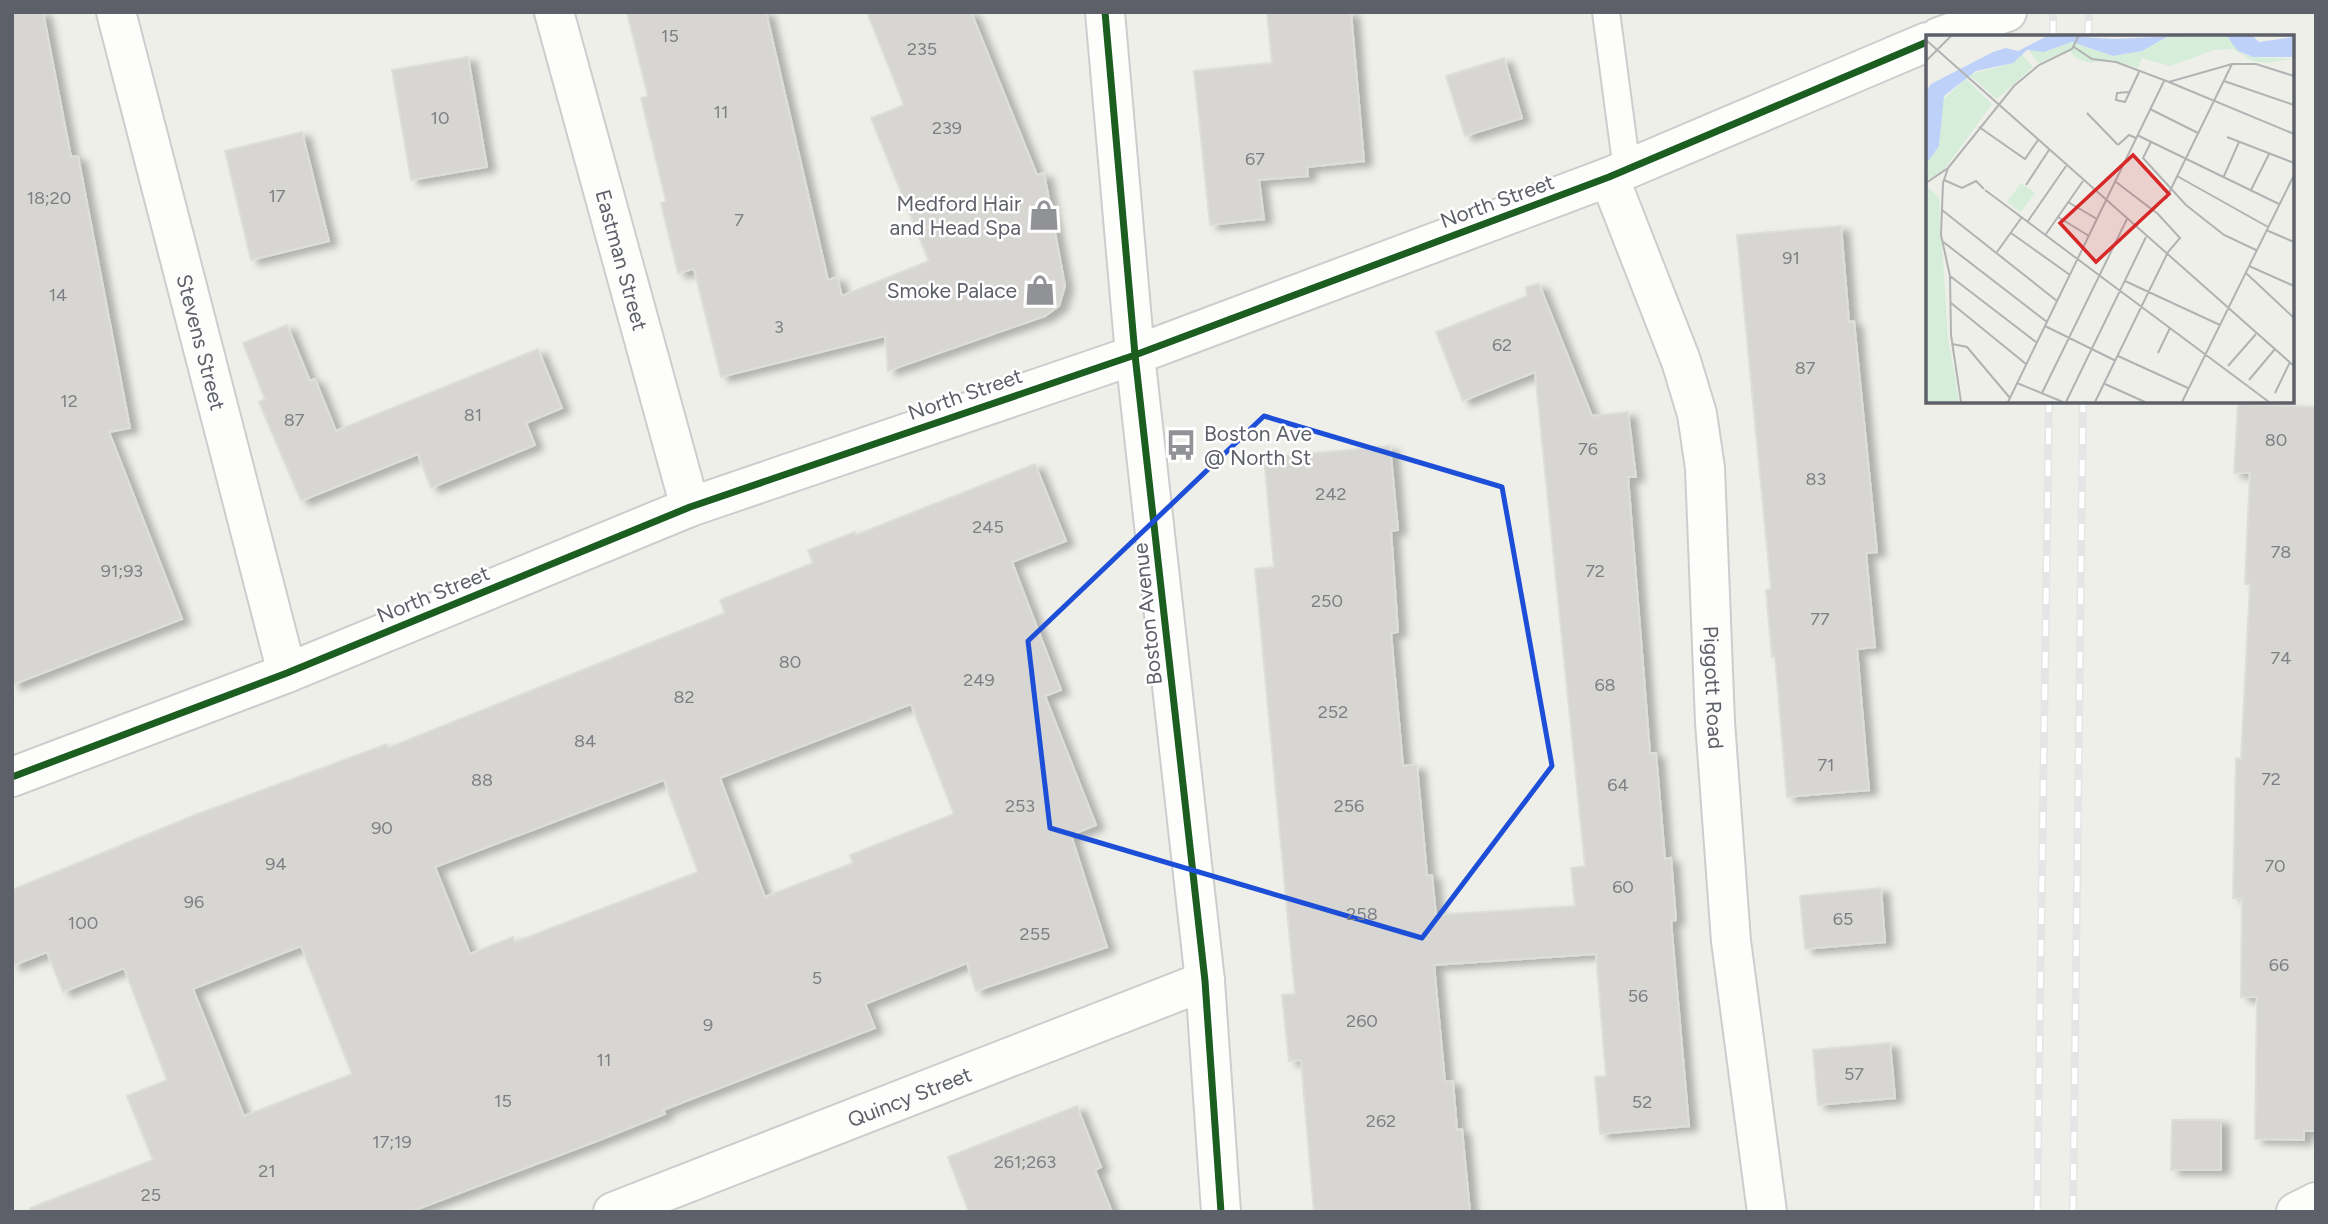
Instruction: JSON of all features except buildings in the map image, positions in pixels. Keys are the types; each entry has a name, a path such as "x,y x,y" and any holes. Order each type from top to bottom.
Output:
{"street":[{"name":"Stevens Street","path":"116,12 288,673"},
{"name":"Eastman Street","path":"554,12 690,507"},
{"name":"Boston Avenue","path":"1105,12 1135,355 1205,981 1222,1212"},
{"path":"1944,35 2007,12"},
{"name":"North Street","path":"12,777 288,673 690,507 1135,355 1618,174 1926,42"},
{"name":"Piggott Road","path":"1618,174 1697,414 1705,468 1715,722 1731,941 1767,1212"},
{"name":"Quincy Street","path":"613,1212 1205,981"},
{"path":"2296,1212 2316,1202"}],"lane":[{"path":"1606,12 1618,174"}],"highlighted area":[{"path":"1264,416 1502,487 1552,766 1422,938 1050,828 1028,641"}],"railway":[{"path":"2053,12 2053,35"},
{"path":"2088,35 2089,12"},
{"path":"2037,1212 2049,402"},
{"path":"2073,1212 2083,402"}],"cycle path":[{"path":"1105,12 1135,355 1205,981 1221,1212"},
{"path":"12,777 287,673 690,507 1135,355 1609,177 1926,42"}],"place":[{"name":"Medford Hair and Head Spa","path":"1044,215"},
{"name":"Smoke Palace","path":"1040,290"},
{"name":"Boston Ave @ North St","path":"1181,445"}]}
